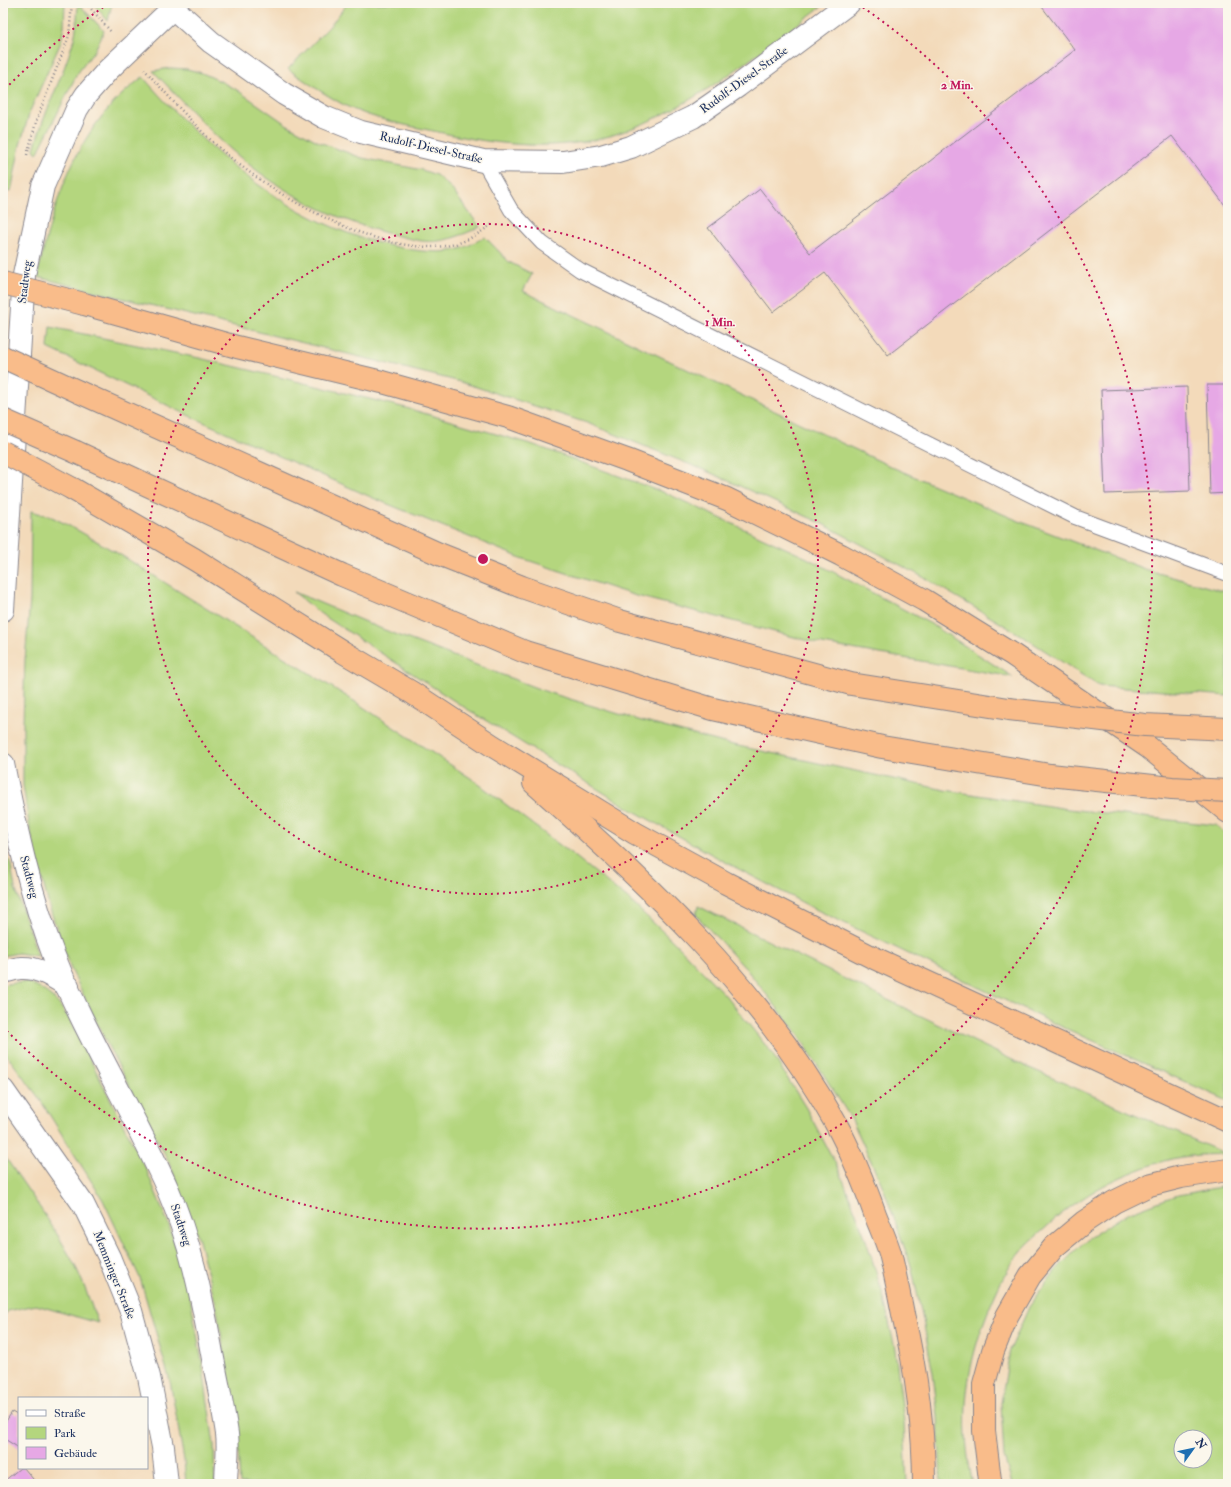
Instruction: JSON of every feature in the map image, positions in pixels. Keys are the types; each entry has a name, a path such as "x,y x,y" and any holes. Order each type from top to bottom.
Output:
{"highway":[{"path":"3,283 84,304 236,347 382,382 508,417 627,460 727,499 841,554 924,600 1000,648 1148,747 1228,812"},
{"path":"3,357 439,554 522,587 620,621 851,684 1009,709 1145,725 1228,729"},
{"path":"3,420 76,452 342,575 525,652 713,709 882,747 1050,775 1172,788 1228,791"},
{"path":"3,452 73,489 194,559 411,692 493,746 635,833 739,890 870,956 1228,1121"},
{"path":"493,746 630,870 710,952 753,1001 804,1071 835,1123 862,1178 889,1252 912,1355 921,1417 924,1484"},
{"path":"991,1484 984,1431 984,1384 993,1351 1007,1316 1030,1276 1054,1247 1084,1222 1114,1202 1149,1184 1181,1177 1228,1170"}],"street":[{"name":"Rudolf-Diesel-Straße","path":"171,6 211,42 284,94 324,117 361,132 483,161 563,162 601,156 631,147 693,117 738,86 849,3"},
{"name":"Stadtweg","path":"3,610 24,276 43,186 77,109 96,83 171,6"},
{"name":"Stadtweg","path":"3,764 12,812 40,918 55,958 93,1041 121,1093 169,1191 187,1241 200,1288 227,1436 226,1484"},
{"path":"3,972 20,967 34,969 49,974 68,986"},
{"name":"Memminger Straße","path":"3,1090 83,1204 109,1257 131,1312 149,1377 163,1447 167,1484"}],"lane":[{"path":"483,161 511,210 542,243 580,270 1075,517 1228,574"}],"path":[{"path":"86,3 127,51 194,123 236,162 289,198 325,218 369,236 400,243 430,247 445,246 473,237 511,210"}],"green space":[{"path":"3,3 65,3 64,26 61,42 30,111 20,145 11,192 3,191"},
{"path":"78,3 104,31 95,50 77,74 37,154 34,149 38,135 69,56 77,23"},
{"path":"93,3 112,3 108,21"},
{"path":"348,3 826,3 724,78 670,111 613,135 571,144 528,145 485,141 418,128 367,115 329,97 288,69 329,27"},
{"path":"170,68 187,69 202,73 220,81 237,90 286,124 319,142 362,158 422,170 436,175 450,187 480,227 459,236 444,240 429,242 419,241 357,224 338,217 302,199 267,178 225,144 153,71"},
{"path":"143,77 196,133 226,159 256,183 289,205 323,223 359,237 397,247 421,251 439,252 456,250 466,247 485,237 509,262 532,274 523,291 894,468 1019,521 1147,570 1219,590 1228,590 1228,696 1099,686 1024,637 923,577 819,522 711,473 587,423 461,382 37,277 52,220 71,166 84,142 100,118 120,97"},
{"path":"50,327 199,358 308,384 406,408 534,445 668,494 807,558 931,624 1013,677 817,643 633,595 521,558 373,498 192,417 48,348"},
{"path":"31,511 52,517 124,557 354,701 472,779 577,858 628,899 677,945 726,996 771,1052 806,1108 840,1172 864,1234 882,1291 895,1349 904,1422 907,1484 240,1484 237,1431 227,1367 216,1305 198,1237 169,1162 106,1042 70,967 49,906 30,830 23,785 23,723 25,660 30,600"},
{"path":"294,592 382,629 547,692 645,722 724,743 945,790 1068,809 1216,825 1228,836 1228,1101 1040,1017 811,907 729,864 632,810 459,704 321,614"},
{"path":"4,859 10,861 15,888 38,956 18,953 3,956"},
{"path":"698,906 1025,1066 1226,1154 1194,1155 1163,1161 1110,1182 1068,1209 1031,1241 1017,1256 998,1288 983,1324 971,1369 967,1392 966,1437 968,1460 973,1484 941,1484 938,1416 933,1374 912,1269 883,1187 852,1120 798,1034 747,970 696,915"},
{"path":"27,982 52,997 70,1020 146,1169 169,1225 189,1291 202,1361 214,1445 215,1484 186,1484 184,1460 170,1381 140,1278 103,1200 39,1098 3,1050 3,986 7,984"},
{"path":"3,1154 39,1206 72,1260 80,1275 98,1323 36,1305 8,1311 3,1317"},
{"path":"1220,1187 1228,1188 1228,1484 1012,1484 1004,1457 1001,1403 1010,1350 1029,1307 1055,1271 1087,1239 1128,1213 1174,1196"}],"building":[{"path":"1039,3 1228,3 1228,209 1172,136 888,355 825,273 773,312 708,228 760,189 810,253 1075,50"},
{"path":"1207,385 1228,385 1228,493 1210,494"},
{"path":"1187,387 1190,491 1105,494 1101,390"},
{"path":"12,1412 17,1415 18,1413 18,1447 3,1438 3,1426"},
{"path":"19,1469 25,1469 37,1484 3,1484 3,1482"}]}
